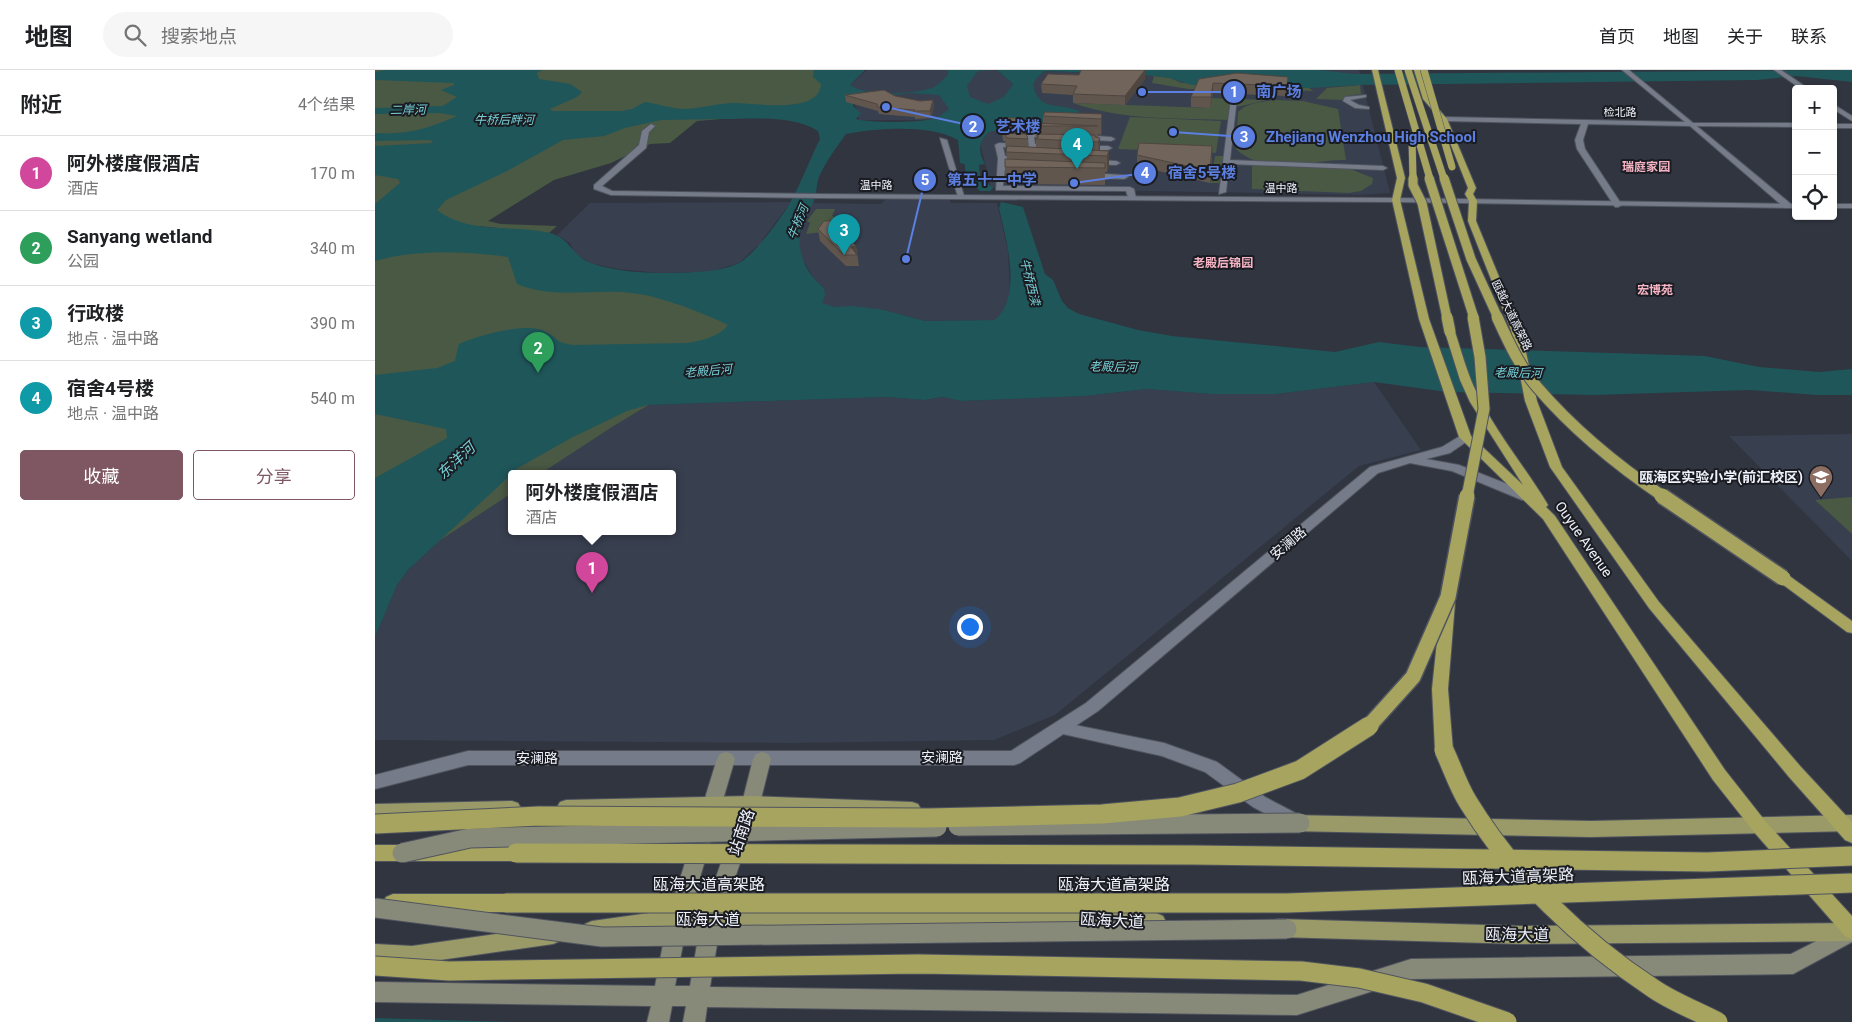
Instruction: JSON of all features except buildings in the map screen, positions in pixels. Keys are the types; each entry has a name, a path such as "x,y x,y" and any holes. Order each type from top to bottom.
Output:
{"highway":[{"name":"Ouyue Avenue","path":"1375,70 1401,178 1396,200 1424,319 1465,437 1547,516 1719,774 1760,827 1852,931"},
{"path":"1398,70 1472,309 1480,357 1484,410 1467,509 1448,597 1440,690 1444,750 1467,800 1491,836 1553,910 1609,956 1655,990 1718,1022"},
{"name":"瓯越大道高架路","path":"1408,70 1471,259 1512,350 1536,386 1591,442 1659,494 1783,578"},
{"name":"Ouyue Avenue","path":"1417,70 1426,100 1443,119 1471,188 1472,221 1515,330 1531,401 1556,467 1654,605 1795,772 1849,828"},
{"path":"1424,70 1452,167 1471,198"},
{"path":"1414,126 1413,185 1422,203 1450,332 1468,387 1496,436 1526,476 1547,516"},
{"path":"1783,578 1852,617"},
{"path":"1783,578 1852,628"},
{"path":"375,824 539,816 928,818 1102,814 1180,807 1238,793 1300,770 1367,728 1413,677 1448,597"},
{"name":"瓯海大道高架路","path":"375,854 1193,855 1707,862 1852,856"},
{"name":"瓯海大道高架路","path":"375,903 1287,904 1852,883"},
{"path":"375,966 449,971 928,964 1301,971 1359,978 1424,993 1507,1022"}],"main road":[{"path":"657,1022 679,918 726,759"},
{"name":"站南路","path":"694,1022 711,920 751,803 762,759"},
{"path":"375,811 751,803 1300,824 1591,829 1849,828"},
{"path":"403,853 470,838 953,826 1300,824"},
{"path":"375,908 602,938 1287,929"},
{"name":"瓯海大道","path":"375,953 411,955 679,918 711,920 999,915 1287,929 1521,935 1852,931"},
{"path":"375,992 1297,1005 1411,969 1793,964 1852,931"}],"street":[{"path":"1625,70 1792,206"},
{"path":"1777,70 1800,85"},
{"path":"1364,96 1353,96 1347,98 1346,101 1347,104 1367,108"},
{"path":"1222,192 1234,98"},
{"path":"1837,109 1852,118"},
{"name":"检北路","path":"1443,119 1585,123 1792,125"},
{"path":"1585,123 1579,140 1581,149 1618,205"},
{"name":"温中路","path":"651,126 646,131 645,142 597,187 611,193 786,196 1396,200 1471,198 1618,205 1792,206"},
{"path":"1837,126 1852,126"},
{"path":"1034,159 1030,135 1066,137"},
{"path":"1075,137 1111,139"},
{"path":"943,140 962,197"},
{"path":"1061,147 999,145 1003,158 999,188 1130,189 1132,198"},
{"path":"1070,147 1108,148"},
{"path":"1003,158 1043,160"},
{"path":"1080,161 1116,163"},
{"path":"1226,162 1383,168"},
{"path":"1000,172 1009,172"},
{"path":"1076,175 1124,177"},
{"path":"1837,206 1852,206"},
{"name":"安澜路","path":"375,782 468,758 1014,758 1093,707 1374,470 1446,450 1465,437"},
{"path":"1409,459 1455,468 1527,497"},
{"path":"1060,728 1164,750 1211,768 1259,802 1300,824"}],"shaded area":[{"path":"375,70 850,70 831,110 697,121 670,143 650,144 611,163 554,180 488,221 501,224 557,226 549,233 478,226 464,235 792,318 612,427 546,470 508,470 508,496 375,583"},
{"path":"867,70 997,70 1013,84 1008,92 1036,93 1033,88 1036,78 1045,71 1145,75 1147,70 1359,70 1390,193 1359,195 991,188 980,143 930,120 859,120 850,85"},
{"path":"1154,76 1170,78 1182,83 1309,88 1313,91 1188,89 1152,83"},
{"path":"1360,85 1361,94 1347,96 1343,100 1316,99 1327,88"},
{"path":"1209,98 1267,100 1233,108 1232,120 1131,116 1092,109 1073,103 1210,108"},
{"path":"1275,100 1303,101 1338,109 1346,160 1275,165 1248,157 1236,149 1238,112 1251,104"},
{"path":"1130,117 1221,121 1216,153 1118,149"},
{"path":"1215,156 1224,156 1219,183 1210,183"},
{"path":"1252,165 1348,168 1373,178 1372,184 1361,191 1349,193 1252,189"},
{"path":"887,198 949,199 951,203 997,203 1008,251 1010,296 1004,312 996,320 925,321 884,310 830,310 821,303 824,288 816,282 800,255 757,246 739,263 708,272 660,273 618,269 591,263 575,254 570,243 557,235 590,203 791,202 762,240 798,243 806,211 813,203 881,204"},
{"path":"816,209 835,209 832,216 843,221 823,232 806,234 810,223 807,221"},
{"path":"1374,382 1421,450 1359,466 1055,715 994,740 792,743 375,740 375,637 397,585 408,570 508,477 508,535 676,535 676,470 516,470 647,405 886,397 924,400 943,397 961,401 1085,396 1147,389 1211,394 1276,394"},
{"name":"瓯海区实验小学(前汇校区)","path":"1852,434 1852,561 1729,436"},
{"path":"1852,497 1852,534 1815,500"}],"water":[{"path":"386,70 542,70 537,73 539,79 570,84 582,92 577,97 550,109 552,111 622,111 632,109 645,102 682,109 732,103 797,104 809,100 817,94 821,84 813,77 814,70 865,70 850,85 867,91 890,93 913,92 932,88 948,75 948,70 993,70 978,71 967,86 970,97 988,104 1004,97 1013,84 997,70 1320,70 1354,74 1852,70 1852,82 1796,76 1757,80 1360,85 1309,88 1192,85 1170,78 1145,75 1045,71 1038,77 1034,85 1038,97 1053,106 1079,111 1078,116 989,132 983,139 980,147 981,156 985,164 971,166 960,163 958,140 933,131 888,129 846,134 819,177 812,206 806,212 802,223 800,243 804,263 809,272 824,288 825,295 822,303 835,307 853,306 884,310 925,321 995,320 1003,310 1008,297 1010,282 1008,251 999,208 1001,202 1023,207 1045,274 1053,280 1062,301 1068,308 1079,314 1138,330 1172,336 1335,352 1379,342 1419,347 1705,356 1759,367 1819,372 1852,369 1852,395 1817,395 1750,390 1593,395 1447,392 1374,382 1276,394 1211,394 1147,389 1085,396 961,401 943,397 924,400 886,397 647,405 627,411 571,438 516,470 508,470 508,477 408,570 397,585 375,637 375,478 447,438 446,429 375,414 375,375 437,368 455,361 459,344 478,337 515,329 538,329 560,341 573,345 687,343 714,336 728,325 661,299 634,293 542,291 517,284 508,257 475,253 441,252 407,254 375,261 375,204 400,183 398,179 375,175 375,146 433,143 431,140 375,141 375,133 397,133 417,130 457,116 440,113 375,114 375,108 443,106 457,97 441,90 454,85 454,83 375,80 375,72","holes":["910,93 939,95 949,109 942,115 925,120 882,122 856,119 861,113 853,106 854,100","760,119 796,122 818,131 820,139 787,208 767,236 751,253 744,260 729,267 704,272 670,273 620,270 600,266 585,260 557,235 536,230 477,226 450,218 437,210 446,200 507,171 563,140 604,136 625,128 661,120"]},
{"path":"375,1018 510,1022 375,1022"}],"waterway":[{"name":"牛桥西渎","path":"966,132 963,135 971,156 973,178 985,188"}],"place":[{"name":"南广场","path":"1142,92"},
{"name":"艺术楼","path":"886,107"},
{"name":"Zhejiang Wenzhou High School","path":"1173,132"},
{"name":"宿舍4号楼","path":"1077,169"},
{"name":"宿舍5号楼","path":"1074,183"},
{"name":"行政楼","path":"844,255"},
{"name":"第五十一中学","path":"906,259"},
{"name":"Sanyang wetland","path":"538,373"},
{"name":"瓯海区实验小学(前汇校区)","path":"1821,498"},
{"name":"阿外楼度假酒店","path":"592,593"}],"district":[{"name":"瑞庭家园","path":"1646,167"},
{"name":"老殿后锦园","path":"1223,263"},
{"name":"宏博苑","path":"1655,290"}],"water label":[{"name":"二岸河","path":"408,110"},
{"name":"牛桥后畔河","path":"504,120"},
{"name":"牛桥河","path":"798,222"},
{"name":"老殿后河","path":"1113,367"},
{"name":"老殿后河","path":"708,371"},
{"name":"老殿后河","path":"1518,373"},
{"name":"东洋河","path":"456,461"}]}
